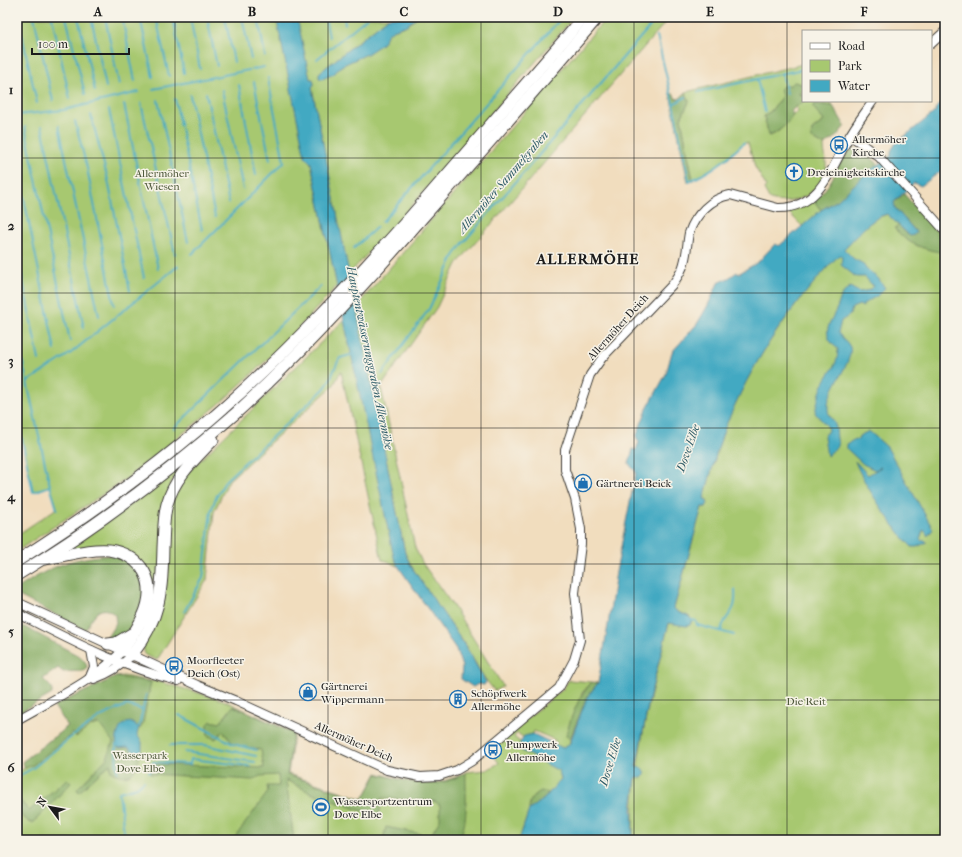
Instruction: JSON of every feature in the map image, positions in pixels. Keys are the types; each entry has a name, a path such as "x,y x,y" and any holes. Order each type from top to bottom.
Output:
{"highway":[{"path":"17,561 93,512 180,445 264,372 359,275 584,17"},
{"path":"127,653 147,634 156,612 162,588 164,520 167,503 175,485 188,466 235,413 330,321 361,288 598,17"},
{"path":"17,575 43,559 137,492 235,413"},
{"path":"43,559 98,550 108,550 119,552 133,560 145,573 149,591 148,605 127,653"},
{"path":"108,644 122,640 136,630"}],"street":[{"path":"932,43 945,31"},
{"name":"Allermöher Deich","path":"17,602 387,770 420,778 439,776 457,770 472,761 559,688 574,660 580,640 574,593 581,544 581,529 575,499 565,470 564,461 565,450 590,375 602,358 672,285 681,273 692,227 700,214 712,202 723,196 730,195 778,208 798,205 810,198 824,185 850,135 872,102"},
{"path":"850,135 879,157 945,231"},
{"name":"Allermöher Deich","path":"17,613 123,665 153,675 197,685"},
{"path":"89,680 94,667 91,650"},
{"path":"17,720 89,680 113,661 127,653"},
{"path":"89,680 107,674 123,665 127,653"}],"green space":[{"name":"Allermöher Wiesen","path":"17,17 389,17 319,73 334,74 341,66 382,44 388,34 393,30 407,25 417,17 574,17 407,211 348,275 312,88 314,84 313,80 310,79 305,157 311,163 337,286 281,347 218,405 126,479 17,551 17,535 57,508 50,486 33,492 17,416"},
{"path":"607,17 670,17 457,264 437,307 381,387 415,548 423,564 453,606 503,686 495,691 481,673 462,640 424,587 405,553 355,308"},
{"path":"802,64 802,94 782,96 771,111 764,117 769,136 781,129 798,111 796,107 802,102 831,102 833,106 816,104 824,121 812,130 811,138 824,145 826,165 822,180 817,187 803,197 787,202 770,200 764,189 766,186 755,167 748,143 744,143 725,160 693,180 681,118 689,102 686,92"},
{"path":"794,82 802,84 802,90 799,93 800,95 802,94 802,102 791,111 793,114 792,117 786,124 769,136 764,116 771,111 782,96 780,90 783,86 790,85"},
{"path":"686,92 689,102 681,118 693,180 688,182 670,94 674,94 675,98 679,99"},
{"path":"815,104 833,106 845,126 835,138 824,145 811,138 812,130 824,121 813,107"},
{"path":"854,149 865,152 879,165 838,200 821,210 814,201 828,185 846,154"},
{"path":"904,194 945,240 945,253 918,246 906,239 895,229 898,225 910,236 916,232 895,208 894,202"},
{"path":"814,201 821,210 803,227 788,212"},
{"name":"Die Reit","path":"888,214 945,246 945,840 633,840 633,812 639,757 655,677 669,623 690,617 676,611 674,608 702,507 706,507 707,500 704,498 718,447 729,417 739,395 763,352 790,312 821,274 860,231 873,221"},
{"path":"344,320 398,566 382,560 341,371 333,386 229,480 214,512 207,580 157,660 145,655 143,646 164,596 168,571 168,511 186,474"},
{"path":"177,470 179,471 171,483 157,598 124,550 64,553"},
{"path":"114,555 128,562 138,570 143,580 144,591 142,603 132,626 124,637 106,639 116,623 115,615 110,611 101,610 97,612 85,630 17,595 17,589 41,574 62,564 86,558"},
{"path":"17,623 81,657 86,663 87,668 84,671 63,672 58,668 43,679 52,688 52,694 17,714"},
{"name":"Wasserpark Dove Elbe","path":"123,676 164,683 223,700 294,733 288,774 363,799 377,773 417,784 434,784 459,776 466,772 487,770 499,763 493,755 497,752 494,749 502,739 562,690 569,680 592,682 582,693 566,735 570,739 569,745 563,748 555,745 555,740 534,731 533,734 523,737 517,733 514,737 520,742 522,751 560,771 561,779 544,799 529,810 519,840 17,840 17,772 25,768 22,762 68,726 54,706 116,677"},
{"path":"116,677 151,682 143,723 140,729 139,727 124,746 140,752 137,765 132,773 124,776 118,775 111,772 110,764 79,792 77,789 107,758 113,742 99,724 91,726 76,737 73,733 33,765 25,768 22,762 68,726 54,706"},
{"path":"592,682 598,683 587,697 570,739 566,736 570,721 579,700"},
{"path":"233,706 293,733 287,775 363,799 377,774 411,782 433,783 444,782 466,772 466,808 464,827 461,835 457,840 431,840 430,836 440,820 440,805 434,801 382,798 379,817 313,794 286,780 294,840 233,840 268,792 267,786 279,786 278,775 260,776 253,780 150,774 153,764 264,768 261,750 234,745 223,731 216,739 208,736 207,725 211,721 220,723"},
{"path":"67,779 71,783 33,823 29,822 17,812 17,797 29,811"},
{"path":"541,791 549,793 544,799 529,810 532,799"},
{"path":"386,827 421,834 425,840 383,840"}],"water":[{"path":"276,17 297,17 310,79 313,79 314,84 312,88 405,553 411,566 462,641 486,682 484,685 478,684 473,687 461,679 462,667 456,649 394,558 311,163 305,157"},
{"path":"389,17 417,17 407,25 393,30 388,34 382,44 367,54 341,66 334,74 322,79 319,78 319,73"},
{"name":"Dove Elbe","path":"945,99 945,168 921,186 914,183 894,202 895,208 916,232 914,235 910,236 887,214 875,219 844,249 878,278 885,288 877,296 863,304 863,307 859,305 852,308 850,315 841,321 838,333 849,345 850,353 849,359 833,390 828,405 830,416 836,428 838,443 836,448 827,456 824,437 828,430 827,426 815,413 825,380 835,365 838,355 838,349 829,339 829,325 841,296 846,290 850,287 859,292 870,290 873,286 865,277 856,277 841,265 842,257 839,255 791,311 764,350 741,393 726,426 704,498 708,503 706,507 702,507 674,608 692,620 690,625 686,626 669,623 650,696 636,767 642,768 646,774 642,778 636,777 632,809 633,840 519,840 529,810 544,799 561,779 559,771 522,751 520,743 524,736 533,734 563,748 569,745 587,697 598,683 616,572 636,472 629,464 633,449 636,450 639,442 636,437 647,409 666,374 672,352 697,324 718,283 737,272 738,274 758,262 775,244 779,246 821,210 838,200 869,171 891,156 891,151 895,144 936,111 935,109"},
{"path":"869,431 887,447 933,529 928,536 924,530 923,531 920,539 927,542 917,547 912,547 888,518 865,482 855,461 868,475 881,467 875,470 863,464 847,449 847,444 855,439 858,440 859,436"},
{"path":"130,722 139,727 137,735 142,742 142,750 140,752 133,751 128,747 119,748 116,745 119,730 123,725"}],"waterway":[{"path":"18,17 37,103"},
{"path":"34,17 53,101"},
{"path":"52,17 70,99"},
{"path":"66,17 85,94"},
{"path":"78,17 95,91"},
{"path":"91,17 106,87"},
{"path":"105,17 119,84"},
{"path":"122,17 135,81"},
{"path":"140,17 153,77"},
{"path":"156,17 169,76"},
{"path":"173,17 184,73"},
{"path":"190,17 200,69"},
{"path":"207,17 217,66"},
{"path":"225,17 234,62"},
{"path":"242,17 251,59"},
{"path":"258,17 265,56"},
{"path":"325,17 329,37"},
{"path":"344,17 345,24"},
{"path":"317,59 368,17"},
{"path":"382,222 562,17"},
{"name":"Allermöher Sammelgraben","path":"382,374 429,309 454,256 463,243 658,17"},
{"path":"657,36 673,104"},
{"path":"153,89 264,67"},
{"path":"698,92 802,69"},
{"path":"782,73 787,94"},
{"path":"192,254 284,162 268,78"},
{"path":"757,79 765,112"},
{"path":"254,82 270,160"},
{"path":"239,85 256,175"},
{"path":"17,86 20,102"},
{"path":"222,90 243,189"},
{"path":"17,115 64,110 139,92"},
{"path":"206,93 229,203"},
{"path":"190,95 215,217"},
{"path":"686,97 673,104 689,181 697,178 718,165 744,143"},
{"path":"175,99 202,230"},
{"path":"158,100 188,242"},
{"path":"141,103 175,254"},
{"path":"124,104 158,269"},
{"path":"109,110 144,278"},
{"path":"91,115 108,180 130,291"},
{"path":"75,121 87,168 114,305"},
{"path":"42,126 84,328"},
{"path":"59,126 99,316"},
{"path":"25,127 70,341"},
{"path":"17,164 55,350"},
{"path":"354,248 377,227"},
{"path":"17,253 39,360"},
{"path":"17,337 27,382 71,353 178,266"},
{"path":"174,428 321,286"},
{"path":"184,612 203,578 211,511 216,497 226,480 324,389 340,358 354,354"},
{"path":"27,382 50,486"},
{"path":"17,416 33,492 50,486 57,509"},
{"path":"721,631 725,620 733,610 735,590"},
{"path":"692,620 696,621 697,625 734,635"},
{"path":"139,727 146,695"},
{"path":"17,777 33,768 70,738 102,716 127,705 143,710"},
{"path":"179,715 233,744 256,750"},
{"path":"116,745 117,772"},
{"path":"170,745 205,745 256,756"},
{"path":"185,752 255,762"},
{"path":"149,772 153,762 190,764 191,759 251,766"},
{"path":"125,840 119,792 137,787 144,781"}],"place":[{"name":"Allermöher Kirche","path":"839,145"},
{"name":"Dreieinigkeitskirche","path":"794,172"},
{"name":"Gärtnerei Beick","path":"583,483"},
{"name":"Moorfleeter Deich (Ost)","path":"174,666"},
{"name":"Gärtnerei Wippermann","path":"308,692"},
{"name":"Schöpfwerk Allermöhe","path":"458,699"},
{"name":"Pumpwerk Allermöhe","path":"493,750"},
{"name":"Wassersportzentrum Dove Elbe","path":"321,807"}],"district":[{"name":"ALLERMÖHE","path":"588,259"}],"water label":[{"name":"Hauptentwässerungsgraben Allermöhe","path":"370,358"}]}
